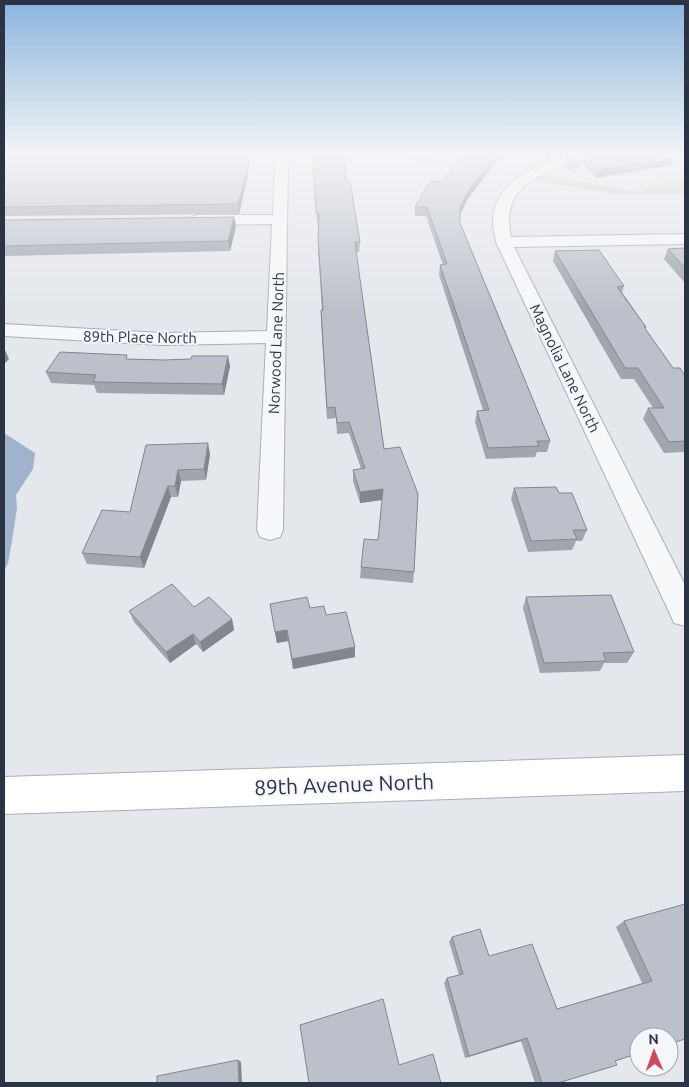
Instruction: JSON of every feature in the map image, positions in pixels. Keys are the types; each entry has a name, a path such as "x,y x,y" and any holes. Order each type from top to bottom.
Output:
{"street":[{"name":"Norwood Lane North","path":"270,530 280,206"},
{"name":"Magnolia Lane North","path":"502,206 499,214 499,227 504,242 685,614"},
{"path":"181,220 280,219"},
{"path":"504,242 685,239"},
{"name":"89th Place North","path":"4,330 162,339 276,337"},
{"name":"89th Avenue North","path":"4,796 685,773"}],"water":[{"path":"4,433 35,453 33,469 16,495 17,508 12,541 8,563 4,572"}],"building":[{"path":"4,206 103,206 4,207"},
{"path":"316,206 354,206 360,242 355,242 384,449 400,447 418,494 414,572 361,567 364,539 378,540 383,489 360,492 353,470 365,468 349,422 337,423 335,407 327,408 318,239 319,213 316,213"},
{"path":"461,206 460,223 550,441 537,441 539,446 488,448 477,411 489,410 440,265 447,264 427,207 415,207"},
{"path":"234,217 228,241 4,246 4,220"},
{"path":"685,248 685,268 668,249"},
{"path":"599,250 624,286 617,287 646,327 644,327 673,368 680,368 685,376 685,441 669,442 648,408 664,408 638,368 625,368 555,251"},
{"path":"60,352 127,355 126,359 163,360 191,359 192,356 228,356 222,384 93,382 96,375 46,372"},
{"path":"208,443 204,469 178,470 175,486 168,486 140,557 82,553 102,510 130,512 146,445"},
{"path":"556,487 559,493 572,493 587,530 573,530 577,539 531,541 514,488"},
{"path":"172,584 194,607 209,597 232,619 200,642 193,634 166,652 129,611"},
{"path":"611,595 634,652 603,653 606,661 544,663 526,597"},
{"path":"307,597 310,608 324,606 326,615 346,612 355,647 292,659 287,630 275,632 270,604"},
{"path":"685,904 685,1039 679,1041 679,1027 629,1027 629,1056 615,1061 617,1065 558,1083 542,1083 527,1038 469,1056 447,978 463,974 452,937 480,929 489,956 532,944 557,1009 652,981 624,921"},
{"path":"383,999 399,1065 433,1054 441,1083 309,1083 300,1025"},
{"path":"238,1060 239,1083 157,1083 157,1076"}]}
